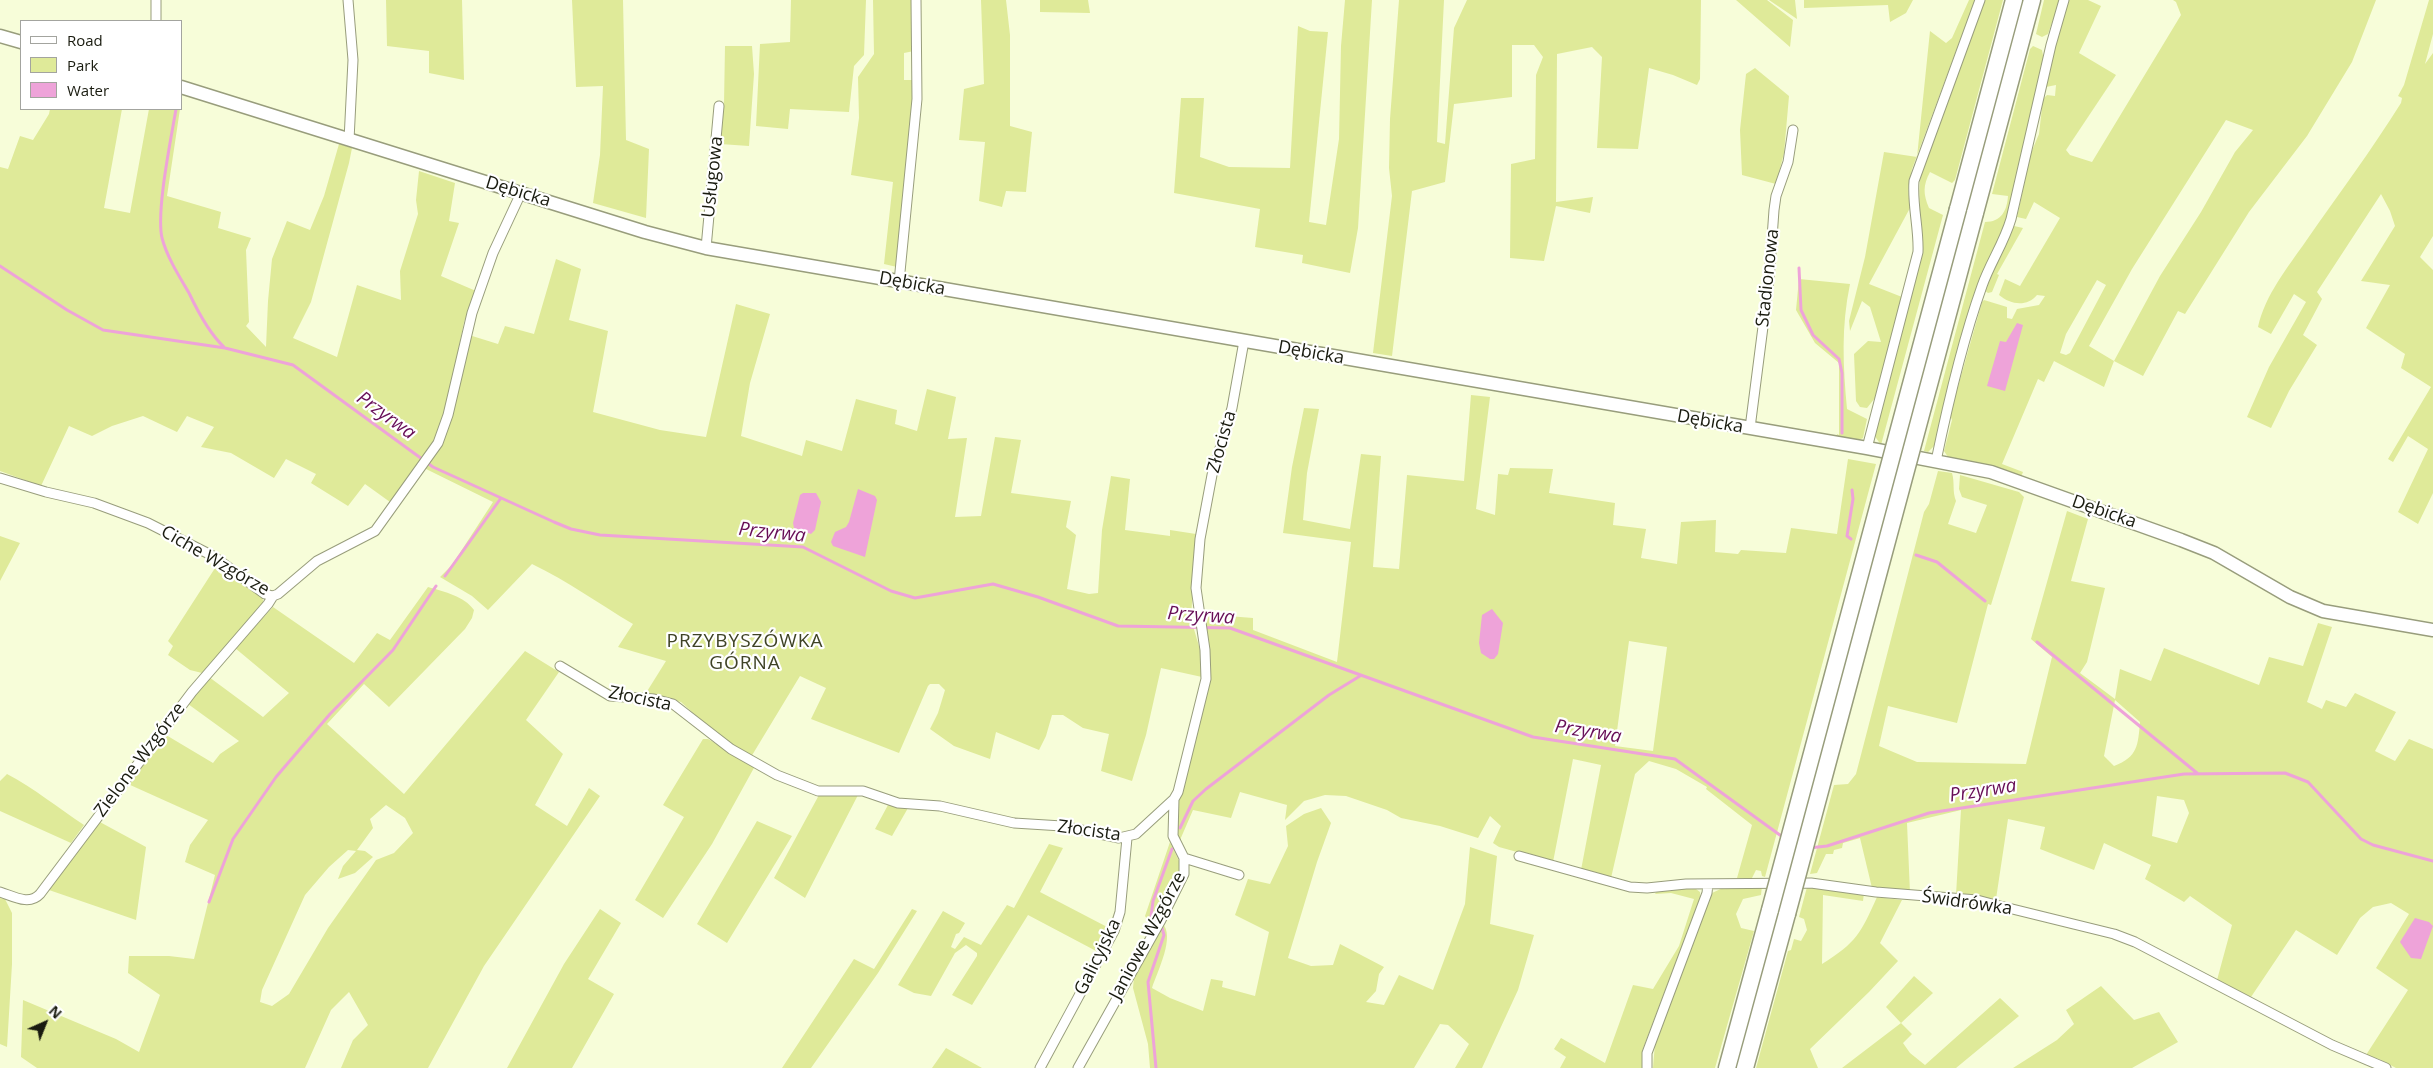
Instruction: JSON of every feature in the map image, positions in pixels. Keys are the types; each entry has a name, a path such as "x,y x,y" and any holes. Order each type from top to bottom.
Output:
{"highway":[{"path":"1727,1068 2014,0"},
{"path":"1746,1068 2032,0"}],"street":[{"path":"156,0 156,20"},
{"path":"348,0 353,60 349,140"},
{"path":"899,282 917,99 916,0"},
{"path":"1867,448 1914,273 1919,233 1913,199 1914,181 1980,0"},
{"path":"1936,461 1973,316 1983,284 2011,219 2051,46 2064,0"},
{"path":"0,36 20,42"},
{"name":"Dębicka","path":"182,87 521,193 706,248 1867,448 1991,472 2214,553 2290,597 2323,611 2433,630"},
{"name":"Usługowa","path":"706,248 719,106"},
{"name":"Stadionowa","path":"1750,428 1770,280 1776,196 1788,162 1793,130"},
{"name":"Ciche Wzgórze","path":"0,478 46,492 94,503 148,523 213,556 266,594 273,596 285,589 317,561 375,531 421,467 443,432 466,332 500,236 521,193"},
{"name":"Złocista","path":"560,666 610,696 654,699 673,704 717,741 731,750 777,775 811,789 863,791 893,801 940,806 1014,823 1062,826 1127,838 1144,828 1174,799 1182,779 1188,748 1200,708 1206,679 1206,657 1196,588 1201,532 1212,475 1232,408 1244,341"},
{"name":"Zielone Wzgórze","path":"0,892 26,900 35,899 40,894 192,692 273,596"},
{"name":"Janiowe Wzgórze","path":"1078,1068 1163,916 1184,874 1184,858 1172,836 1174,799"},
{"name":"Galicyjska","path":"1040,1068 1116,925 1120,912 1127,838"},
{"name":"Świdrówka","path":"1518,856 1630,887 1811,883 1977,900 2114,934 2152,950 2332,1045 2386,1068"},
{"path":"1184,858 1240,875"},
{"path":"1647,1068 1647,1053 1707,893 1708,884"}],"green space":[{"path":"386,0 462,0 464,80 429,73 429,51 387,46"},
{"path":"572,0 623,0 626,140 649,149 646,218 593,203 600,155 603,86 576,87"},
{"path":"791,0 866,0 864,55 854,66 849,112 790,109 788,129 756,126 760,44 790,42"},
{"path":"873,0 912,0 914,51 904,53 904,80 912,80 915,84 897,267 884,264 893,182 851,175 859,118 858,77 874,54"},
{"path":"981,0 1006,0 1010,35 1010,126 1032,132 1026,192 1006,191 1002,207 979,201 985,142 959,140 964,89 984,84"},
{"path":"1040,0 1088,0 1090,13 1040,12"},
{"path":"1345,0 1372,0 1358,228 1350,273 1302,263 1303,255 1255,247 1260,209 1174,193 1181,98 1204,98 1200,157 1229,167 1290,168 1298,26 1310,31 1328,32 1309,222 1326,225 1339,139 1341,46"},
{"path":"1399,0 1444,0 1437,142 1445,144 1454,28 1467,0 1701,0 1700,79 1697,85 1649,68 1638,149 1597,148 1602,57 1592,47 1557,54 1556,202 1593,197 1590,213 1556,206 1544,261 1510,258 1511,164 1535,159 1536,75 1543,57 1534,45 1512,45 1512,97 1454,104 1445,182 1412,191 1392,356 1373,353 1392,196 1389,168 1390,119"},
{"path":"1736,0 1767,0 1793,20 1790,47"},
{"path":"1769,0 1795,0 1797,19"},
{"path":"1804,0 1913,0 1906,13 1890,22 1888,5 1804,8"},
{"path":"1969,0 1975,0 1917,155 1930,31 1946,43 1952,38"},
{"path":"1984,0 2003,0 1955,180 1952,183 1930,172 1926,181 1925,194 1929,208 1943,215 1881,445 1874,435 1921,249 1919,191 1921,172"},
{"path":"2044,0 2060,0 2048,34 2042,37 2036,34"},
{"path":"2069,0 2088,0 2101,6 2079,53 2116,75 2066,150 2070,155 2092,162 2181,15 2176,2 2173,0 2376,0 2352,62 2307,136 2249,212 2185,314 2178,311 2143,376 2114,361 2104,387 2054,361 2044,382 2038,379 2002,464 2023,472 2021,477 1948,457 1944,451 1952,420 1950,415 1982,302 1984,300 2007,307 2007,318 2012,319 2017,309 2039,305 2045,296 2037,295 2024,303 2014,303 1999,295 2005,279 2020,286 2060,218 2034,202 2026,219 2017,217 2031,153 2039,134 2043,99 2047,95 2055,96 2056,85 2046,87","holes":["2226,120 2253,130 2235,152 2201,212 2160,276 2114,361 2089,346 2132,269","2097,280 2106,285 2070,353 2066,355 2060,353 2066,334"]},
{"path":"2429,0 2433,0 2433,34 2425,64 2433,53 2433,236 2420,257 2433,270 2433,493 2418,524 2398,512 2428,449 2408,436 2393,462 2388,459 2431,387 2401,368 2405,354 2366,328 2390,285 2361,281 2395,226 2381,194 2317,292 2322,299 2303,335 2317,345 2289,391 2271,428 2247,417 2269,367 2306,302 2294,294 2271,334 2258,327 2261,315 2285,271 2401,103 2402,98 2398,96 2404,85"},
{"path":"725,46 752,46 754,74 749,146 720,144 724,104"},
{"path":"2033,46 2042,50 2044,61 2010,208 1958,357 1934,446 1928,452 1924,451 1985,222 1999,218 2005,211 2008,196 1992,194 2030,49"},
{"path":"1755,68 1789,96 1784,153 1776,184 1742,175 1740,130 1746,74"},
{"path":"50,110 122,110 104,208 130,213 149,110 180,110 167,196 221,212 218,228 251,238 246,250 249,322 246,326 266,347 272,259 287,221 310,230 324,196 339,144 352,148 349,163 311,302 293,338 337,357 357,285 401,300 400,271 418,214 416,200 419,171 455,183 449,221 459,223 441,276 476,291 464,322 445,414 438,435 390,502 365,484 348,506 311,483 316,474 286,459 274,478 231,453 201,447 214,427 187,416 177,432 143,416 112,426 92,436 69,426 41,486 0,471 0,167 8,169 20,136 33,140"},
{"path":"1884,152 1917,157 1912,169 1908,189 1910,208 1869,284 1902,297 1875,398 1867,408 1860,407 1856,401 1854,354 1868,341 1881,342 1870,307 1862,301 1850,331 1849,321 1865,257"},
{"path":"2014,226 2023,228 1997,274 1999,275 1992,292 1988,293 1984,290"},
{"path":"556,259 581,269 569,320 608,331 593,412 660,430 706,437 736,304 770,314 750,383 741,436 802,456 806,440 842,451 856,399 897,410 895,424 917,431 927,389 956,397 948,439 967,438 955,517 981,516 995,437 1021,440 1011,493 1071,501 1066,527 1076,535 1067,589 1089,594 1098,593 1102,530 1111,476 1130,479 1125,530 1170,536 1170,530 1196,534 1191,619 1203,660 1202,677 1161,668 1146,735 1132,781 1101,771 1109,734 1083,728 1063,715 1052,715 1046,736 1039,750 996,732 990,759 954,746 930,729 938,713 945,690 939,684 930,684 928,686 899,753 811,719 826,688 800,676 751,757 716,734 681,702 646,693 666,661 618,647 633,624 558,578 532,564 488,610 472,596 440,577 452,565 493,502 424,468 450,422 469,335 498,344 505,326 534,334"},
{"path":"1799,279 1850,284 1845,316 1844,346 1847,409 1867,419 1863,438 1857,441 1836,437 1837,434 1839,435 1839,363 1815,343 1796,310"},
{"path":"1471,395 1490,397 1476,509 1495,515 1498,474 1508,475 1510,468 1553,469 1549,493 1615,503 1613,525 1646,529 1641,558 1677,564 1681,522 1716,520 1715,552 1738,554 1741,550 1786,553 1791,528 1837,534 1848,459 1876,464 1765,877 1762,876 1761,871 1756,870 1752,878 1737,878 1752,825 1706,789 1707,787 1676,769 1649,761 1635,774 1611,878 1581,870 1601,765 1573,759 1553,862 1499,847 1493,843 1501,826 1490,816 1478,838 1440,826 1401,818 1387,810 1346,796 1325,795 1304,801 1285,820 1287,805 1240,792 1231,818 1193,810 1180,840 1175,827 1178,800 1210,677 1210,657 1203,618 1215,615 1253,618 1253,630 1337,662 1351,542 1283,533 1292,467 1304,408 1319,409 1307,473 1303,520 1350,529 1361,454 1381,456 1373,567 1399,569 1407,475 1464,481","holes":["1629,641 1667,647 1653,751 1615,746"]},
{"path":"1938,471 1952,473 1956,501 1948,524 1976,533 1987,505 1962,497 1959,489 1960,475 2019,492 2024,497 1991,605 1988,604 1957,723 1888,706 1879,746 1917,762 2026,764 2052,657 2031,639 2067,511 2088,519 2071,581 2105,588 2087,662 2080,673 2115,699 2120,669 2151,681 2164,648 2259,685 2269,657 2303,666 2318,623 2332,627 2307,702 2322,709 2326,700 2346,707 2355,693 2396,712 2375,751 2395,761 2409,739 2433,749 2433,1068 2396,1068 2366,1055 2408,990 2376,968 2409,914 2391,903 2373,907 2360,918 2337,955 2296,930 2251,997 2217,980 2232,925 2190,896 2184,902 2145,879 2151,865 2104,843 2094,870 2040,849 2045,827 2008,819 1996,899 1956,895 1961,810 1907,823 1910,893 1872,888 1860,838 1843,843 1842,848 1834,850 1833,854 1826,854 1817,873 1810,874 1834,785 1848,784 1856,774 1924,512 1929,504","holes":["2115,700 2140,722 2135,749 2128,759 2114,766 2104,756","2157,796 2184,800 2189,813 2177,843 2152,836"]},
{"path":"0,536 20,543 0,581"},
{"path":"217,565 218,572 224,576 229,573 262,597 264,604 202,673 190,670 168,655 173,646 168,641"},
{"path":"428,587 460,598 474,610 472,618 465,629 389,707 364,684 327,724 404,794 525,651 559,672 526,720 563,754 535,805 567,826 589,788 600,796 484,966 428,1068 341,1068 353,1040 368,1025 349,992 331,1010 305,1068 37,1068 21,1057 23,1000 116,1039 139,1052 160,995 128,973 129,956 169,956 194,959 215,875 185,862 190,845 208,820 128,784 166,735 213,763 220,754 239,741 188,704 209,677 263,717 289,693 235,648 273,607 354,663 377,633 390,640","holes":["386,805 405,818 413,833 394,853 376,860 328,928 289,994 272,1006 260,1002 262,990 305,895 329,867 348,850 356,851 343,866 338,879 355,873 373,857 365,851 357,850 373,828 370,819"]},
{"path":"703,739 708,739 755,766 712,844 663,918 635,900 684,817 663,805"},
{"path":"7,774 84,825 71,843 0,811 0,781"},
{"path":"848,793 858,795 805,898 774,878 819,795"},
{"path":"888,805 908,808 892,836 875,829"},
{"path":"1321,808 1331,823 1317,862 1288,958 1311,966 1333,965 1340,944 1384,967 1379,974 1376,991 1366,1002 1384,1005 1399,975 1433,990 1465,904 1470,847 1497,856 1490,924 1534,935 1518,990 1482,1068 1455,1068 1469,1044 1448,1025 1440,1024 1414,1068 1150,1068 1148,1044 1133,988 1134,977 1162,923 1166,929 1166,945 1152,988 1170,998 1203,1011 1211,979 1223,981 1222,987 1255,996 1269,932 1235,915 1248,879 1270,884 1288,846 1286,826 1304,814"},
{"path":"98,821 146,847 136,920 49,890"},
{"path":"757,821 792,836 727,943 697,924"},
{"path":"1170,842 1181,865 1177,882 1152,927 1145,916"},
{"path":"1049,844 1063,848 1040,892 1111,929 1098,952 1028,915 972,1005 952,995 977,956 977,953 966,945 955,953 931,996 914,993 898,985 943,911 965,923 959,933 956,934 951,947 955,949 964,937 981,945 1007,905 1014,908"},
{"path":"1727,886 1762,886 1761,895 1743,899 1736,914 1741,928 1754,931 1715,1068 1653,1068 1655,1043 1712,893"},
{"path":"1683,887 1696,889 1700,892 1700,899 1642,1051 1643,1068 1560,1068 1566,1057 1554,1049 1561,1038 1605,1063 1633,985 1653,989 1679,946 1694,899 1671,893 1655,894 1658,890"},
{"path":"1807,887 1864,893 1863,901 1823,895 1822,964 1843,950 1856,936 1877,897 1902,900 1880,943 1898,961 1810,1049 1818,1068 1756,1068 1788,951 1791,950 1794,939 1801,941 1807,930 1804,919 1799,917"},
{"path":"0,898 5,899 12,913 12,964 7,1047 0,1044"},
{"path":"600,909 621,923 588,979 614,994 572,1068 507,1068 564,964"},
{"path":"912,909 917,911 878,973 811,1068 782,1068 854,959 874,969"},
{"path":"1914,976 1933,993 1901,1023 1886,1007"},
{"path":"2101,986 2134,1020 2159,1012 2178,1042 2132,1068 2013,1068 2057,1040 2074,1024 2066,1010"},
{"path":"2000,998 2019,1016 1956,1068 1842,1068 1901,1023 1912,1034 1903,1043 1910,1053 1925,1065"},
{"path":"946,1048 982,1068 932,1068"}],"water":[{"path":"2017,323 2023,325 2005,391 1987,386 2000,341 2006,342"},
{"path":"858,489 875,496 877,500 865,557 833,546 831,542 835,532 846,527 849,522"},
{"path":"803,493 816,493 821,502 815,530 811,534 794,528 793,523 800,495"},
{"path":"1492,609 1503,623 1498,654 1494,659 1490,659 1481,653 1479,643 1482,615"},
{"path":"2415,918 2429,922 2433,926 2421,959 2411,958 2400,942"}],"waterway":[{"path":"176,110 162,193 162,238 170,259 200,315 213,335 224,347"},
{"name":"Przyrwa","path":"0,266 67,310 103,330 225,348 293,365 433,467 571,529 600,535 803,547 891,591 915,598 993,584 1038,597 1118,626 1230,628 1533,737 1675,759 1784,838"},
{"path":"1799,268 1801,310 1813,335 1839,359 1842,373 1842,433"},
{"path":"1851,539 1847,536 1853,499 1852,490"},
{"path":"445,576 501,498"},
{"path":"1916,555 1937,562 1985,601"},
{"path":"209,902 233,839 276,777 330,714 393,650 436,586"},
{"path":"2037,642 2197,773"},
{"path":"1180,828 1193,801 1206,789 1329,695 1360,676"},
{"name":"Przyrwa","path":"1809,848 1827,846 1929,813 2184,774 2285,773 2308,782 2361,839 2373,845 2433,861"},
{"path":"1156,922 1151,917 1153,901 1172,849"},
{"path":"1156,1068 1148,982 1164,935 1162,928"}],"district":[{"name":"PRZYBYSZÓWKA GÓRNA","path":"745,653"}]}
